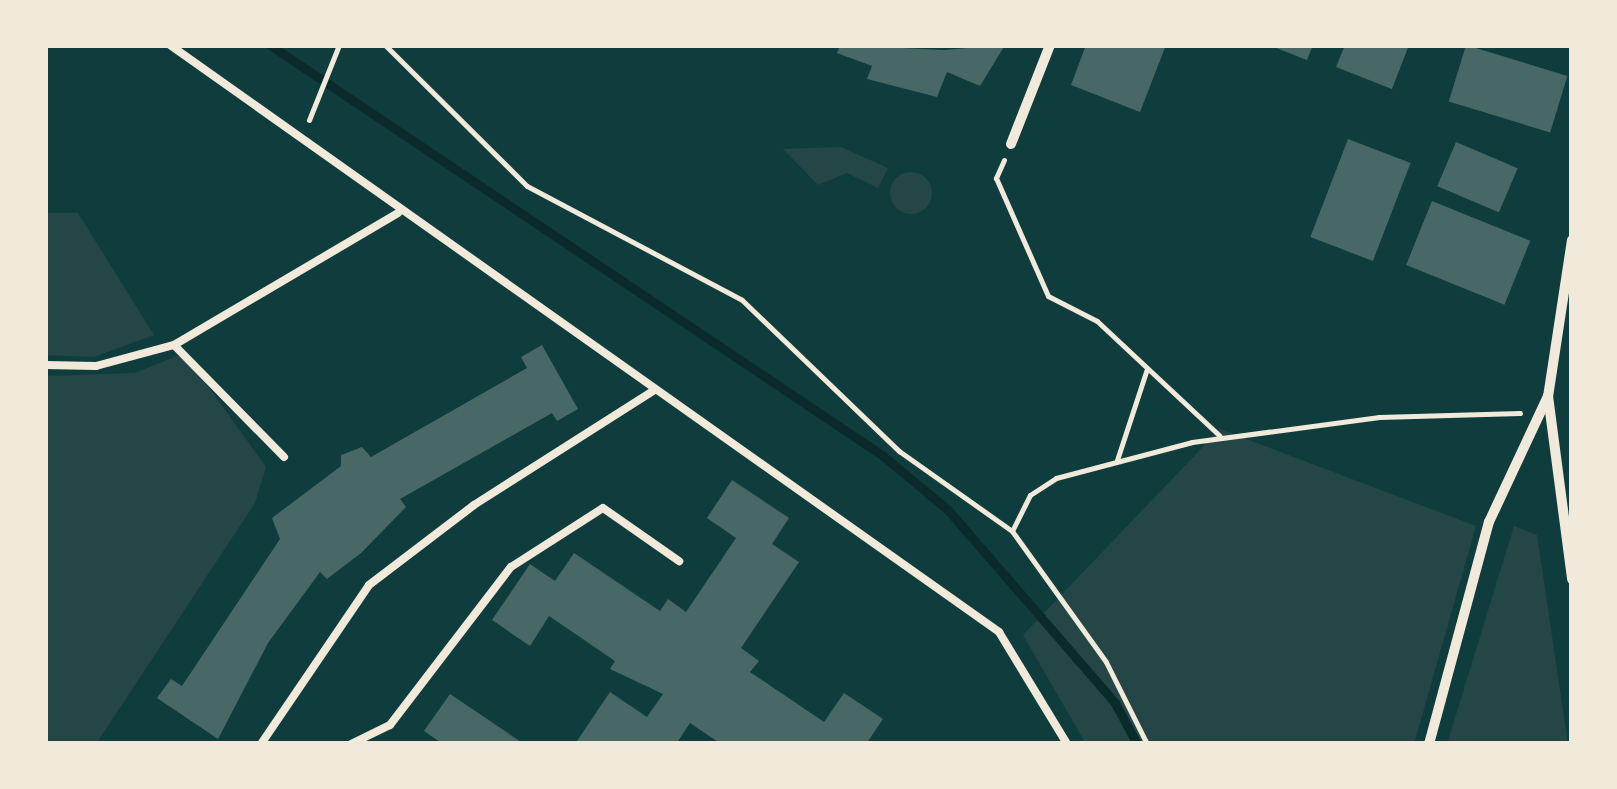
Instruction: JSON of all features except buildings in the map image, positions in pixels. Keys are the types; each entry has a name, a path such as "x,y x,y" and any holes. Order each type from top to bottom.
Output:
{"street":[{"path":"1011,144 1050,45"},
{"path":"1429,744 1489,522 1548,396 1572,240"},
{"path":"1548,396 1572,579"}],"lane":[{"path":"170,45 398,212 1000,632 1067,744"},
{"path":"45,364 96,366 174,345 398,212"},
{"path":"174,345 284,457"},
{"path":"261,744 369,585 474,505 654,391"},
{"path":"351,744 390,725 511,567 603,508 679,561"}],"path":[{"path":"317,100 339,45"},
{"path":"384,45 527,186 742,300 899,451 1012,531 1106,662 1147,744"},
{"path":"1011,144 996,178 1048,296 1097,321 1220,436"},
{"path":"1116,460 1149,386 1147,366"},
{"path":"1012,531 1030,494 1116,460 1220,436 1452,412 1538,418"}],"shaded area":[{"path":"841,147 888,168 878,188 847,173 818,185 783,149"},
{"path":"911,172 926,178 932,193 926,208 911,214 896,208 890,193 896,178"},
{"path":"45,213 78,213 154,335 94,357 45,355"},
{"path":"184,353 266,467 255,503 96,744 45,744 45,376 135,373"},
{"path":"1220,429 1476,526 1414,744 1086,744 1023,635"},
{"path":"1514,526 1537,535 1568,744 1447,744"}],"waterway":[{"path":"270,45 882,455 948,510 1115,703 1137,744"}]}
